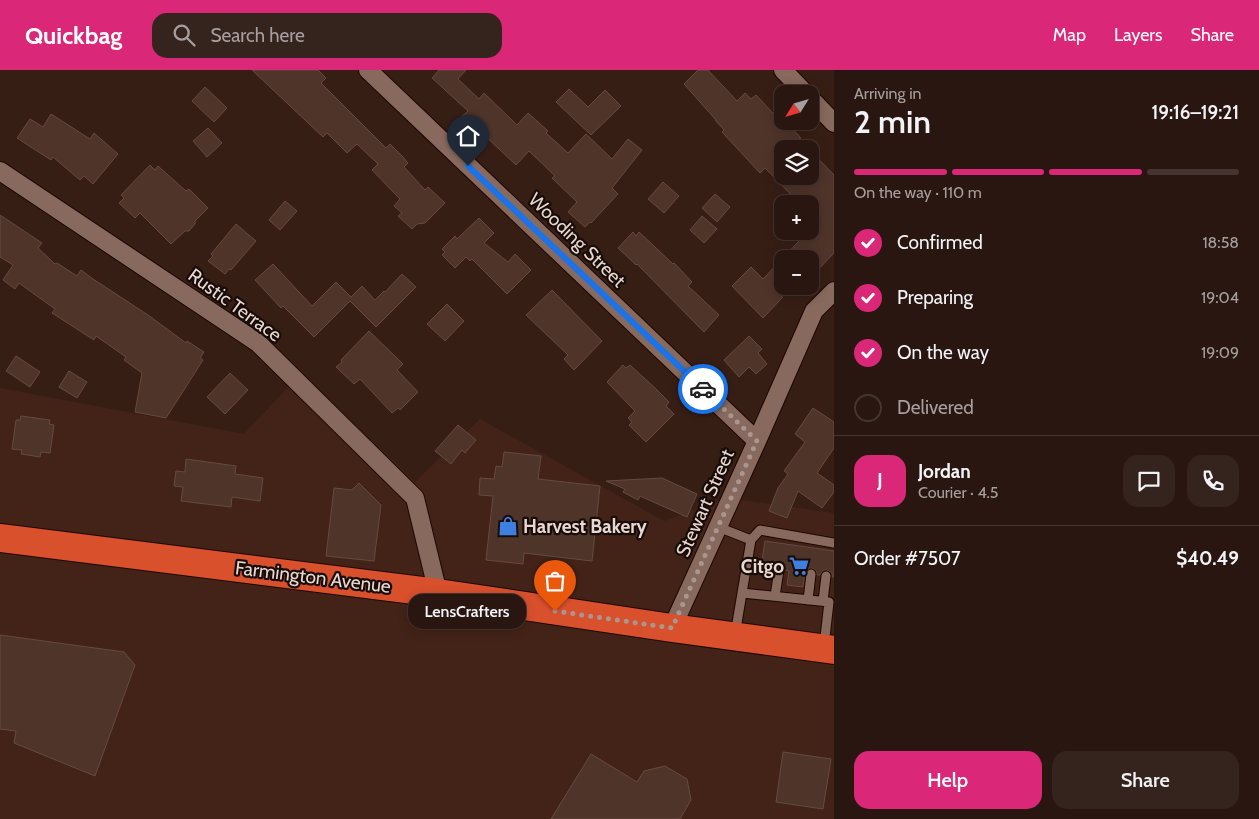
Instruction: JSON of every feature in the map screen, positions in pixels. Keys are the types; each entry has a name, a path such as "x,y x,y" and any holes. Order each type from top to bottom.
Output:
{"highway":[{"name":"Farmington Avenue","path":"0,538 438,593 829,650"}],"street":[{"name":"Wooding Street","path":"368,70 757,441"},
{"path":"783,70 797,85"},
{"path":"819,107 834,123"},
{"name":"Rustic Terrace","path":"0,171 258,343 415,498 438,593"},
{"name":"Stewart Street","path":"672,628 814,312 834,291"}],"lane":[{"path":"718,527 751,540"},
{"path":"735,636 751,540 760,530 784,539 831,545"},
{"path":"775,596 779,570"},
{"path":"808,600 811,574"},
{"path":"826,576 829,600 829,650"},
{"path":"742,592 808,600 829,600"}],"shaded area":[{"path":"300,375 415,482 480,419 664,521 726,498 834,513 834,819 0,819 0,388 244,434"}],"building":[{"path":"252,70 318,70 326,78 321,83 386,148 390,144 403,157 408,163 404,167 425,190 428,187 445,203 425,223 417,224 412,229 398,216 402,213 394,206 400,199 372,170 378,164 357,144 347,153 327,133 323,137"},
{"path":"439,70 466,70 458,79 479,99 484,93 517,125 528,113 568,153 586,134 612,159 628,139 642,150 612,188 618,194 585,227 568,212 577,202 552,178 555,176 529,151 516,165 462,116 468,111 432,78"},
{"path":"698,70 708,70 737,101 745,93 751,99 756,95 774,114 774,130 794,130 801,138 800,140 774,140 774,177 765,168 760,173 722,132 724,130 684,84"},
{"path":"205,87 227,108 214,122 192,101"},
{"path":"569,89 588,107 605,90 621,106 591,135 556,102"},
{"path":"51,114 90,139 94,133 118,154 93,184 84,176 80,180 53,157 51,160 17,138 30,119 43,127"},
{"path":"208,128 222,143 207,157 193,141"},
{"path":"819,159 834,175 834,253 819,269 819,250 791,250 800,240 819,240 819,195 791,195 782,185 819,185"},
{"path":"150,165 155,170 158,166 186,191 189,189 208,208 195,221 195,224 189,231 185,231 171,244 140,213 135,218 119,203 124,198 121,195"},
{"path":"663,182 679,196 664,213 648,199"},
{"path":"715,194 730,207 717,222 702,208"},
{"path":"285,201 297,211 280,230 269,220"},
{"path":"0,215 42,243 38,248 55,264 57,263 77,276 81,270 186,343 187,341 204,352 200,358 203,360 166,418 135,412 142,373 124,360 126,357 96,336 94,340 52,313 55,309 19,283 15,289 3,280 13,265 0,257"},
{"path":"702,216 717,229 704,243 690,230"},
{"path":"479,218 494,233 484,243 508,262 515,254 531,270 507,294 472,259 470,261 466,257 455,268 442,255 445,252 442,249 455,236 457,239"},
{"path":"236,224 256,241 231,270 229,269 225,274 208,261 213,256 211,254"},
{"path":"633,232 636,236 639,232 674,263 692,282 688,286 719,315 704,332 637,264 618,248"},
{"path":"273,264 312,306 336,282 351,297 362,286 375,300 402,274 416,287 376,327 350,301 314,337 283,306 281,308 255,280"},
{"path":"751,267 763,279 774,267 774,295 782,295 782,298 763,318 732,286"},
{"path":"552,290 602,341 574,370 564,359 568,355 526,315"},
{"path":"447,304 464,321 445,341 427,324"},
{"path":"369,331 403,364 397,370 418,392 400,410 398,408 392,413 360,379 354,384 336,367"},
{"path":"749,336 762,349 758,353 767,364 756,374 749,367 739,377 724,360"},
{"path":"16,356 40,372 30,387 6,371"},
{"path":"623,365 626,368 630,365 656,389 669,402 666,406 674,414 646,442 629,425 632,422 628,418 635,411 607,382"},
{"path":"69,371 87,382 77,398 59,387"},
{"path":"230,373 248,390 225,414 207,397"},
{"path":"813,408 834,422 834,448 817,473 834,485 834,492 822,508 798,491 787,518 769,511 778,488 788,474 784,471 805,442 795,434"},
{"path":"21,416 50,420 49,424 54,425 50,453 41,452 40,457 21,454 22,450 12,449 16,420 20,420"},
{"path":"458,425 476,440 465,453 462,450 451,464 435,451"},
{"path":"504,452 541,456 538,479 600,486 592,561 524,553 523,564 486,560 493,496 479,495 480,478 494,479 496,466 502,467"},
{"path":"186,459 236,466 235,474 263,478 260,501 232,497 231,507 181,501 183,487 174,486 176,471 185,472"},
{"path":"662,478 697,494 687,517 640,496 638,500 623,492 625,489 606,481"},
{"path":"359,483 381,505 374,561 326,556 334,488 352,490"},
{"path":"765,541 834,551 834,577 827,570 823,570 820,575 817,575 814,569 809,568 805,573 803,587 787,585 789,571 785,570 782,565 776,564 773,569 761,567"},
{"path":"0,635 124,652 135,665 95,776 14,743 16,731 0,729"},
{"path":"783,752 831,759 823,809 776,802"},
{"path":"591,754 637,782 644,771 665,766 687,779 691,800 680,819 551,819"}],"way so far":[{"path":"555,611 672,628 757,441 703,389"}],"place":[{"name":"Harvest Bakery","path":"508,526"},
{"name":"Citgo","path":"799,566"},
{"name":"LensCrafters","path":"555,611"}],"route":[{"path":"468,166 703,389"}]}
